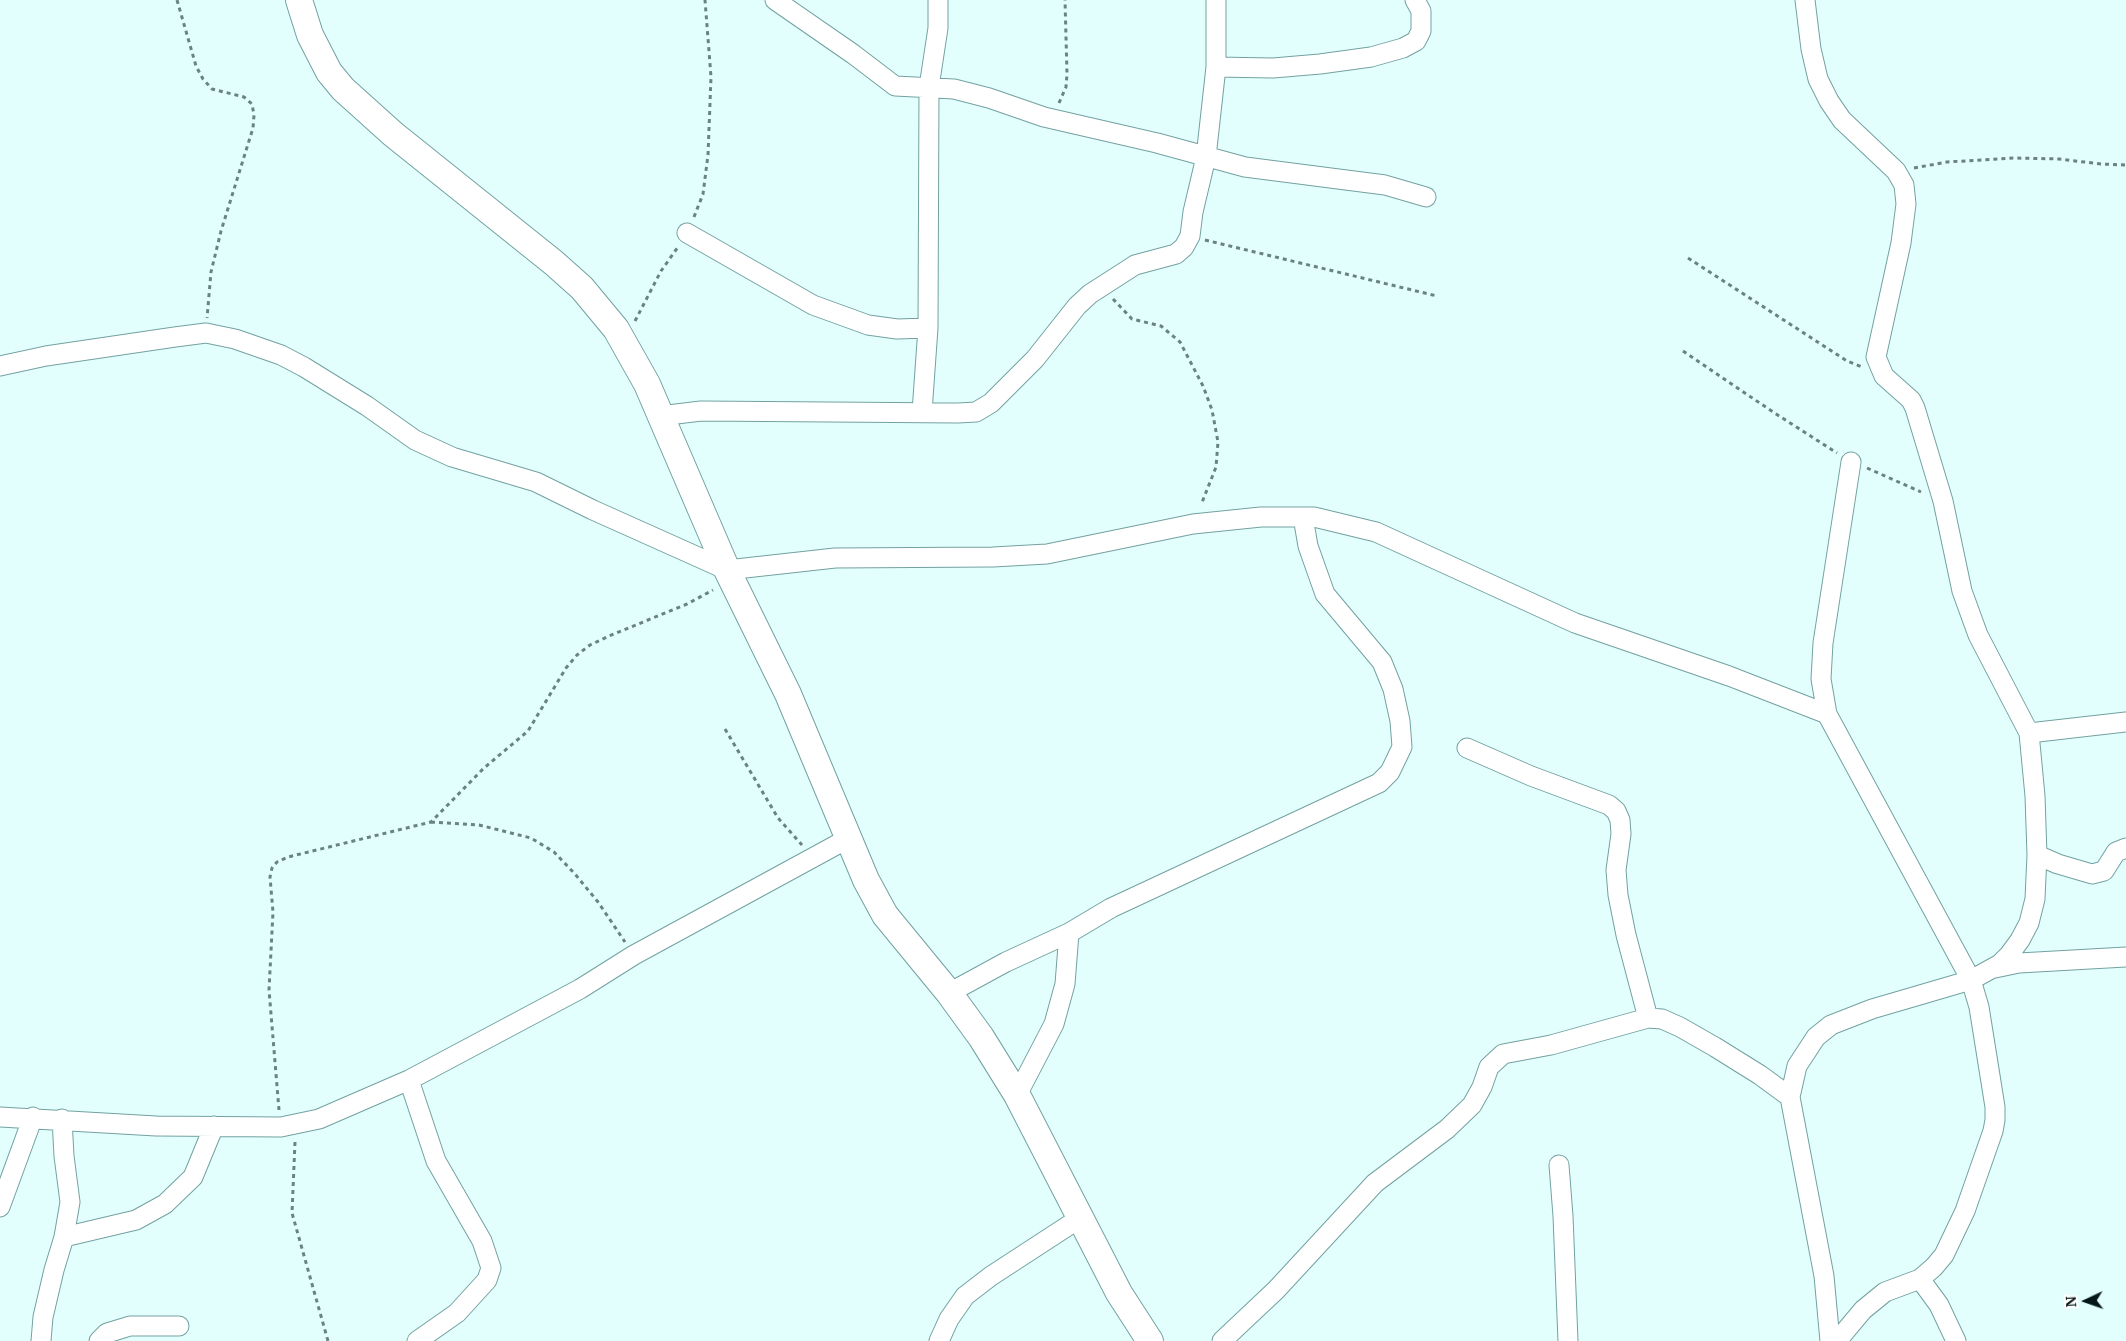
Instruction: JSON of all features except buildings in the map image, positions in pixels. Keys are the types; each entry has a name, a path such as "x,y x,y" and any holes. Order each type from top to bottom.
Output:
{"main road":[{"path":"299,0 310,35 329,72 343,89 393,134 554,263 582,288 616,328 646,384 729,575 788,694 866,880 886,915 949,993 981,1037 1017,1095 1118,1293 1150,1341"}],"street":[{"path":"775,0 853,54 895,86 929,87 972,92 1044,117 1245,167 1385,185 1426,197"},
{"path":"922,412 928,328 929,87 938,28 938,0"},
{"path":"660,416 700,411 976,412 991,403 1035,359 1077,306 1090,294 1135,265 1176,254 1184,247 1190,236 1193,212 1206,156 1216,68 1216,0"},
{"path":"1216,68 1273,68 1320,64 1371,57 1403,48 1416,41 1421,31 1421,11 1415,0"},
{"path":"1805,0 1811,49 1818,79 1829,101 1842,120 1896,171 1904,185 1906,204 1901,243 1876,357 1884,376 1911,400 1924,436 1942,501 1962,591 1978,636 2028,733 2035,796 2038,855 2035,899 2029,923 2009,955 1989,970 1971,980 1872,1009 1830,1025 1816,1037 1797,1066 1790,1097 1824,1276 1830,1341"},
{"path":"687,233 813,305 868,325 897,329 928,328"},
{"path":"0,366 46,356 206,333 235,339 281,356 304,367 422,444 452,458 536,482 729,575 835,558 993,557 1047,554 1193,524 1261,517 1314,517 1376,532 1574,623 1729,676 1827,714"},
{"path":"1837,1341 1863,1310 1885,1292 1920,1278 1934,1267 1952,1241 1993,1131 1995,1120 1995,1106 1979,1007 1971,980 1827,714 1822,679 1823,643 1851,462"},
{"path":"949,993 1006,962 1069,933 1111,908 1379,784 1390,772 1402,747 1400,721 1393,689 1382,662 1325,594 1308,546 1303,517"},
{"path":"2028,733 2126,722"},
{"path":"1467,748 1531,776 1608,805 1616,811 1620,820 1621,834 1616,870 1618,895 1626,935 1648,1018"},
{"path":"0,1117 33,1117 156,1126 288,1125 319,1119 409,1080 580,989 634,954 814,859 849,838"},
{"path":"2038,855 2058,864 2092,874 2104,871 2116,852 2126,848"},
{"path":"1017,1095 1054,1024 1066,984 1069,933"},
{"path":"1989,970 2019,963 2126,957"},
{"path":"1222,1341 1276,1290 1375,1183 1447,1129 1472,1105 1482,1087 1489,1067 1503,1054 1551,1045 1648,1018 1662,1019 1680,1027 1760,1075 1790,1097"},
{"path":"409,1080 436,1161 482,1241 491,1268 487,1280 457,1313 417,1341"},
{"path":"0,1207 33,1117"},
{"path":"41,1341 43,1317 64,1237 70,1202 64,1156 62,1119"},
{"path":"64,1237 106,1229 136,1220 165,1204 193,1177 214,1126"},
{"path":"1559,1165 1568,1341"},
{"path":"939,1341 949,1319 965,1296 991,1276 1080,1218"},
{"path":"1920,1278 1940,1305 1956,1341"},
{"path":"99,1341 107,1333 130,1326 179,1326"}],"path":[{"path":"177,0 196,66 203,79 212,89 244,97 252,104 254,115 253,128 226,214 211,272 206,333"},
{"path":"622,341 661,271 687,233 702,194 708,155 711,78 705,0"},
{"path":"1044,117 1061,100 1066,87 1065,0"},
{"path":"1896,171 1948,162 2014,158 2059,159 2126,165"},
{"path":"1190,236 1437,296"},
{"path":"1688,258 1847,361 1884,376"},
{"path":"1102,286 1132,318 1161,326 1180,342 1203,386 1212,410 1218,442 1216,467 1193,524"},
{"path":"1683,351 1851,462 1942,501"},
{"path":"431,822 484,768 528,731 566,668 577,655 602,639 687,604 729,575"},
{"path":"725,729 778,818 814,859"},
{"path":"328,1341 292,1213 288,1125 269,990 273,912 272,868 277,862 288,857 431,822 479,825 506,830 531,838 554,852 598,902 634,954"}]}
